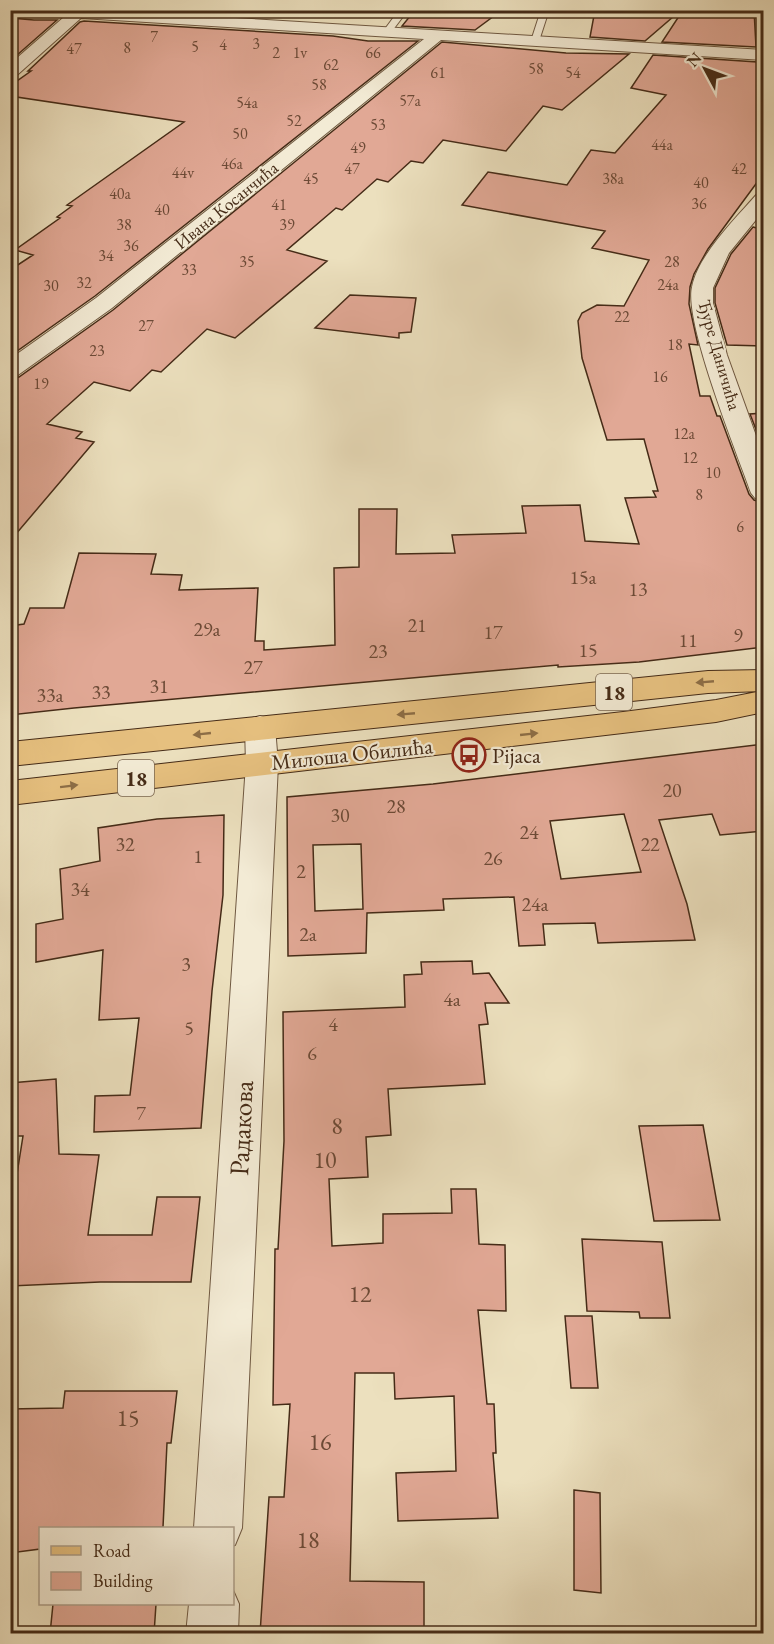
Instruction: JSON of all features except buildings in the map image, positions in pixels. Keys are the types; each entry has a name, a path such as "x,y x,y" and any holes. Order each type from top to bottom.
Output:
{"main road":[{"name":"Милоша Обилића","path":"10,793 261,746 708,682 764,680"},
{"name":"Милоша Обилића","path":"10,754 261,746 623,723 716,711 764,701"}],"street":[{"path":"20,10 764,55"},
{"path":"10,73 77,14"},
{"name":"Ивана Косанчића","path":"10,370 104,303 437,36"},
{"name":"Ђуре Даничића","path":"764,198 709,270 701,296 714,348 764,493"},
{"name":"Радакова","path":"218,1527 261,746"},
{"path":"212,1634 214,1605"}],"lane":[{"path":"386,33 404,10"},
{"path":"535,42 545,10"}],"place":[{"name":"Pijaca","path":"469,755"}]}
